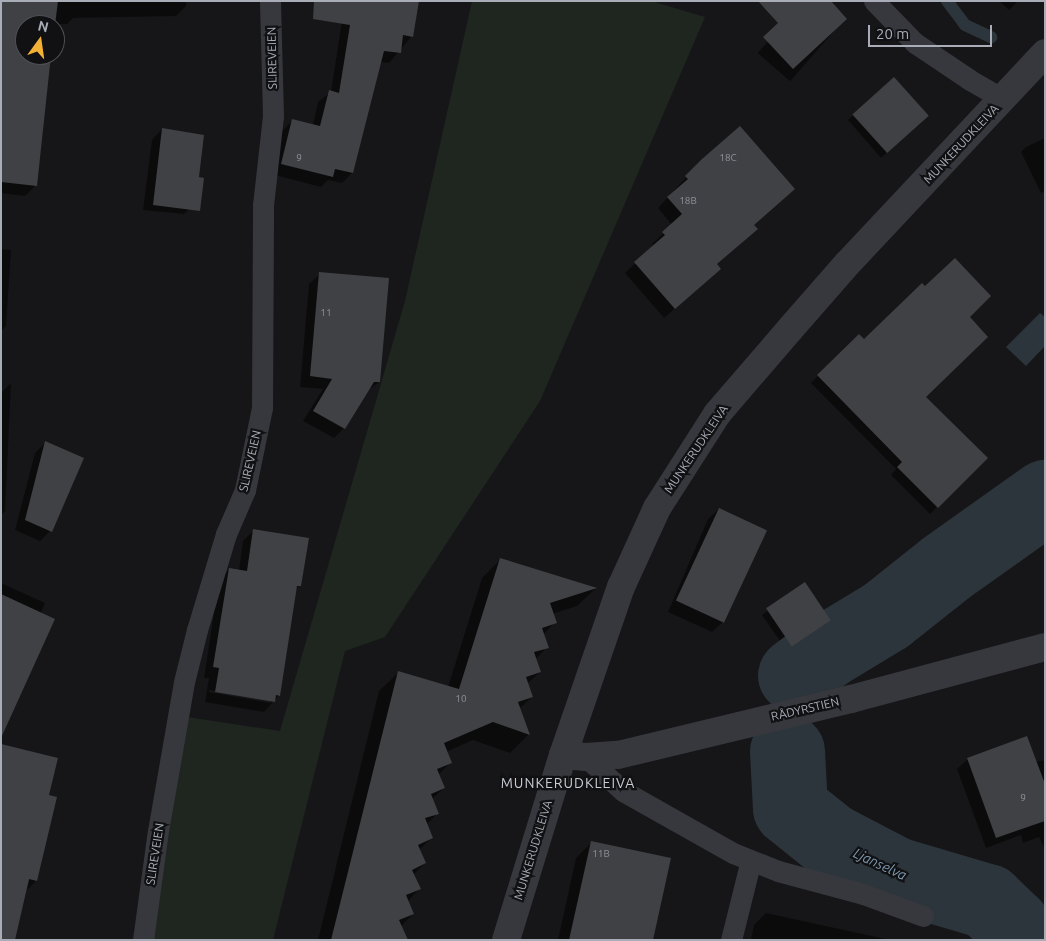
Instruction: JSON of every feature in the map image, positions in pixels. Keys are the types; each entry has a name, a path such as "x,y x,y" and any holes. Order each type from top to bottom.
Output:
{"street":[{"name":"MUNKERUDKLEIVA","path":"506,940 574,756 621,587 656,508 717,414 847,264 1045,53"},
{"name":"RÅDYRSTIEN","path":"574,756 618,755 850,699 1045,647"}],"lane":[{"name":"SLIREVEIEN","path":"143,940 158,831 184,682 197,630 226,534 246,490 262,408 263,205 273,116 270,1"},
{"path":"874,1 915,43 970,80 1003,99"},
{"path":"574,756 623,791 734,853 778,871 863,894 923,916"},
{"path":"731,940 750,860"}],"shaded area":[{"path":"472,1 651,1 705,17 540,401 385,637 345,651 273,940 140,940 187,717 280,731 405,301"},
{"path":"1040,313 1045,317 1045,346 1026,366 1006,347"}],"building":[{"path":"1,1 58,1 56,15 15,15 15,65 50,65 37,186 1,182"},
{"path":"314,1 419,1 413,37 403,35 401,53 384,51 353,173 335,169 333,177 281,164 292,119 320,126 329,90 339,93 350,25 313,19"},
{"path":"758,1 831,1 847,19 793,69 763,37 778,23"},
{"path":"894,77 929,116 887,153 852,114"},
{"path":"740,126 795,189 754,225 758,229 717,264 721,269 675,309 634,262 665,235 662,232 682,214 667,197 688,179 685,176 702,159"},
{"path":"162,128 204,135 199,177 204,178 200,211 153,205"},
{"path":"955,258 991,296 970,317 988,337 926,397 988,458 938,508 897,467 902,462 817,375 859,334 864,339 922,283 925,286"},
{"path":"319,272 389,278 380,382 374,382 345,429 313,411 332,379 310,376"},
{"path":"45,441 84,458 52,532 25,520"},
{"path":"719,508 767,530 724,623 676,600"},
{"path":"253,529 309,538 301,586 297,586 280,696 276,695 275,702 215,692 219,668 213,667 229,568 247,571"},
{"path":"500,558 597,588 550,603 557,623 542,628 549,648 534,652 541,672 526,677 533,697 518,702 530,735 493,722 444,743 452,763 437,769 445,788 431,794 439,814 425,818 433,838 418,845 426,863 412,870 421,889 406,895 414,914 399,920 408,940 331,940 398,671 459,689"},
{"path":"805,582 831,620 792,646 766,608"},
{"path":"1,594 55,619 1,738"},
{"path":"1027,736 1045,784 1045,821 996,838 967,758"},
{"path":"1,744 58,758 49,795 57,797 37,881 29,879 15,940 1,940"},
{"path":"591,841 671,858 653,940 569,940"}],"waterway":[{"path":"947,1 965,25 991,37"},
{"name":"Ljanselva","path":"795,675 825,652 886,615 945,568 1045,497"},
{"name":"Ljanselva","path":"787,751 790,808 830,840 895,874 987,901 1012,925 1010,940"}],"district":[{"name":"MUNKERUDKLEIVA","path":"568,783"}]}
